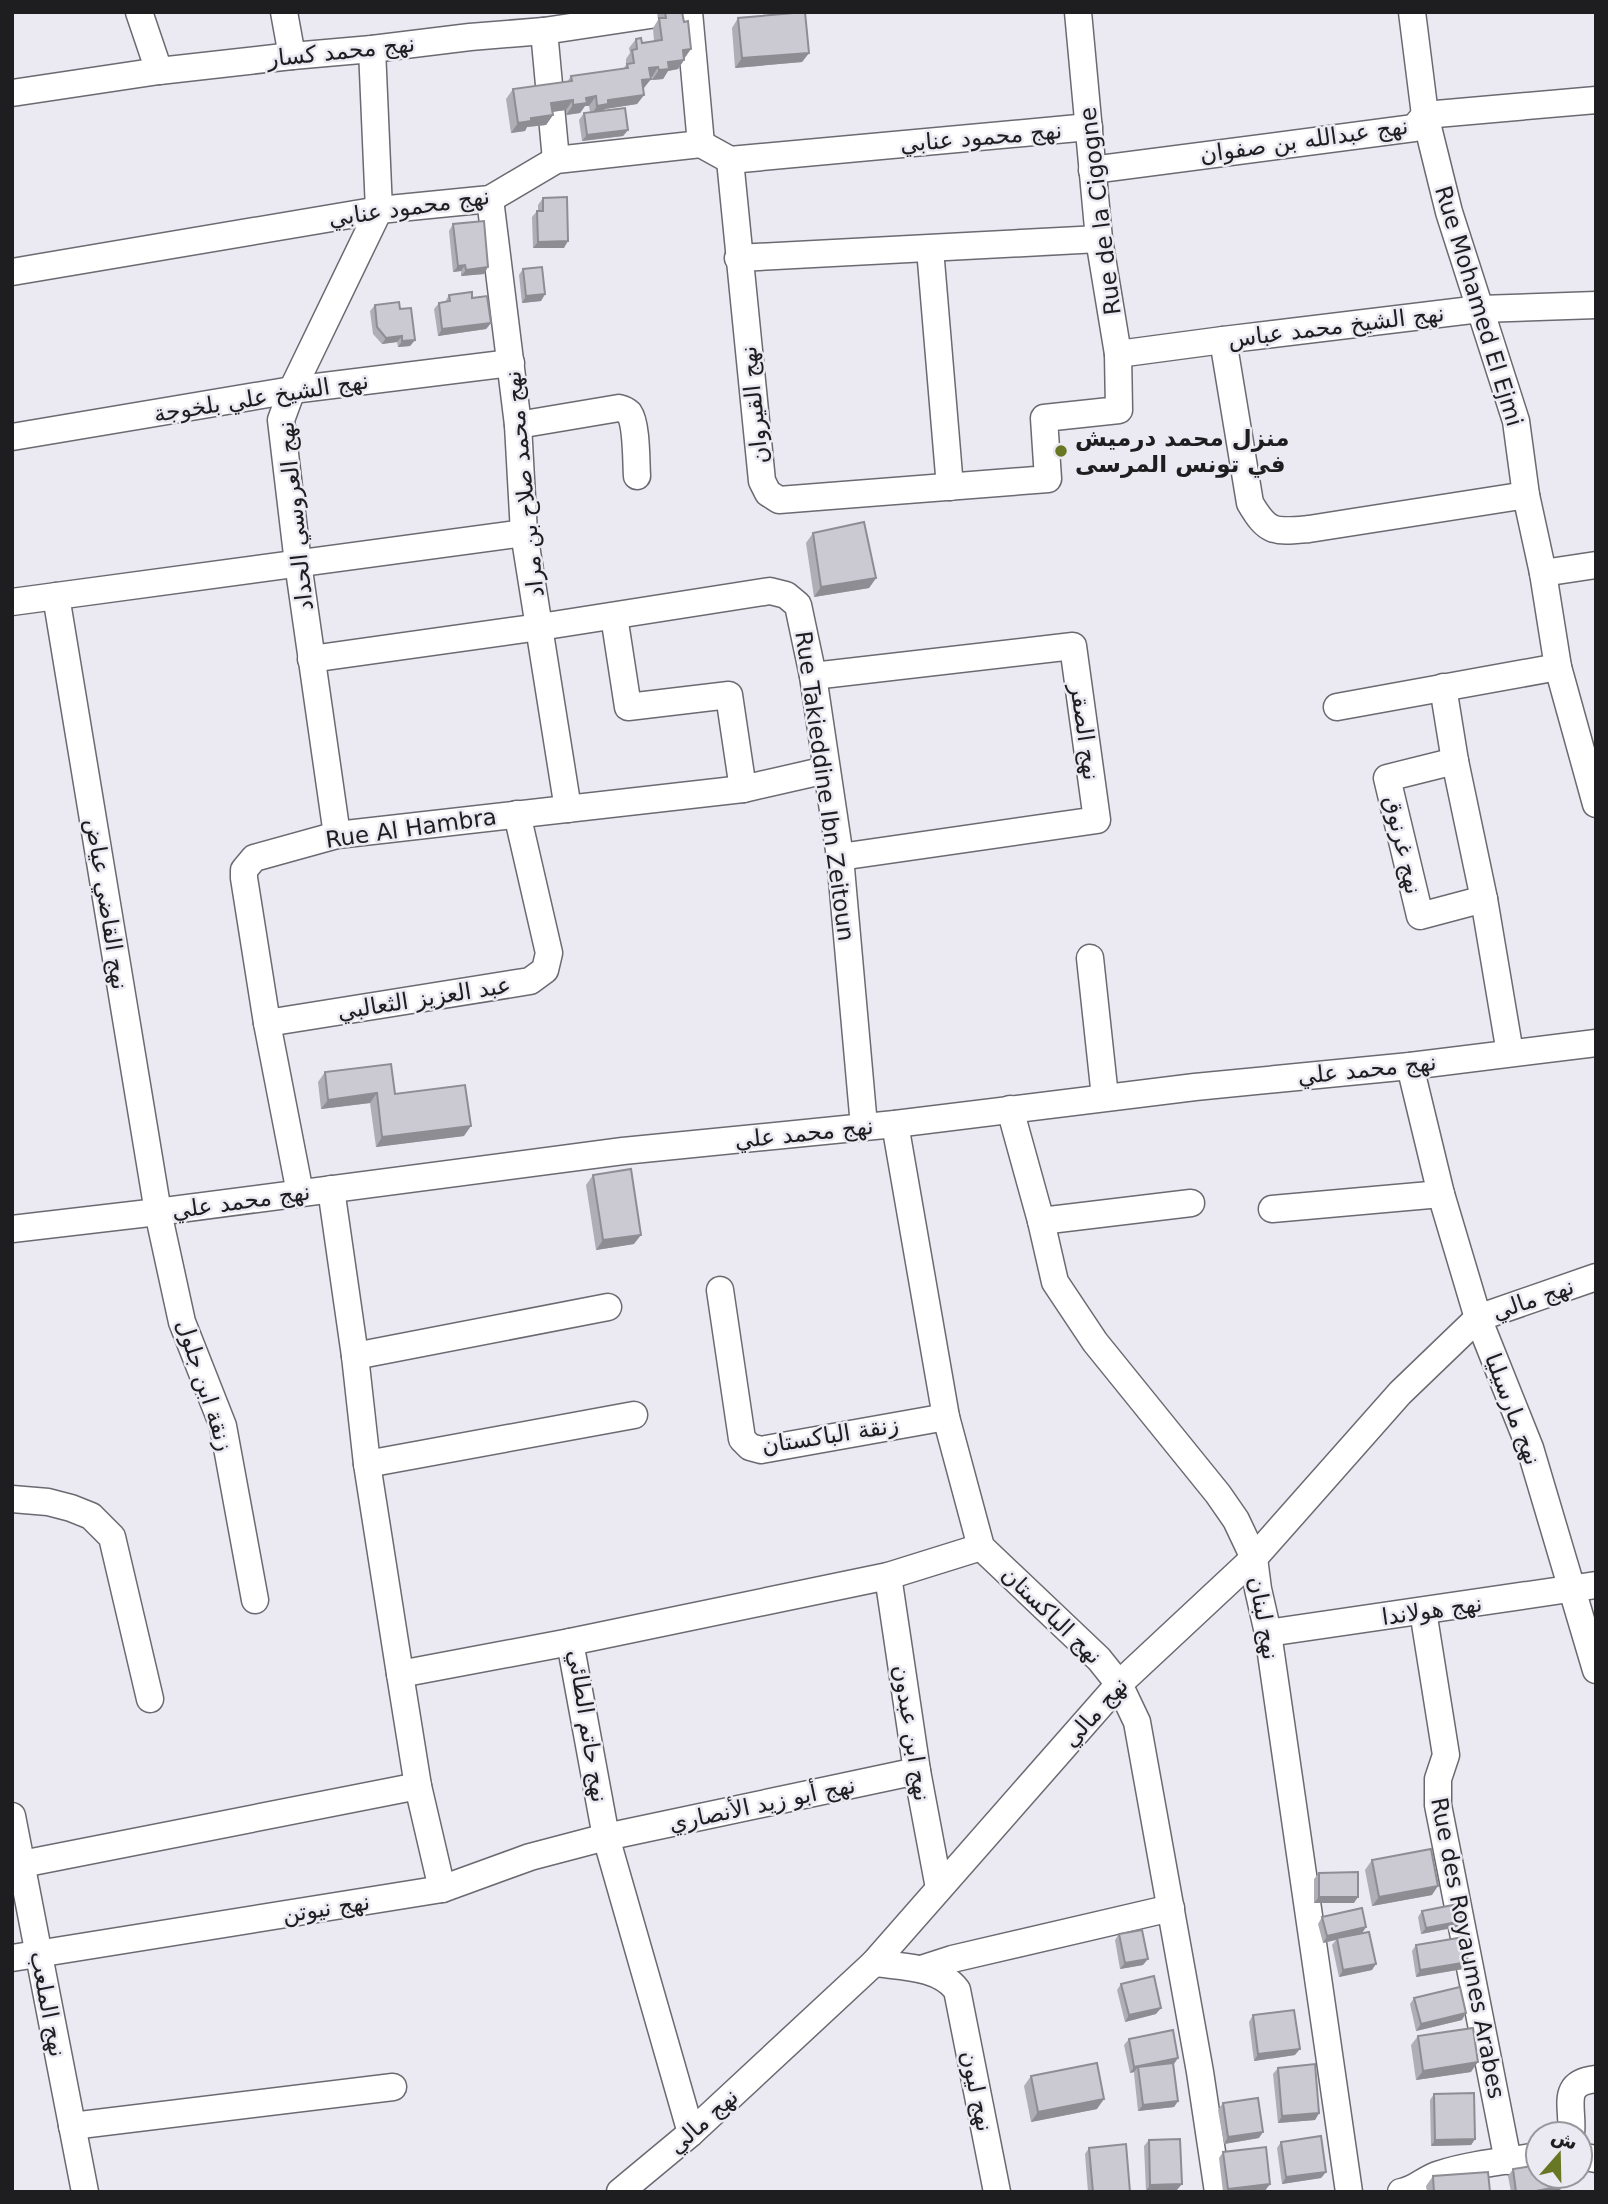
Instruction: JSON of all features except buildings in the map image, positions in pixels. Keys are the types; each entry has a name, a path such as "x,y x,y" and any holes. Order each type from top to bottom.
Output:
{"street":[{"path":"139,12 159,71"},
{"path":"284,12 292,56"},
{"name":"نهج محمد كسار","path":"17,89 372,49 469,24 544,31 670,12"},
{"path":"689,12 701,144 730,160"},
{"name":"Rue de la Cigogne","path":"1078,12 1099,239 1118,355 1119,410"},
{"name":"Rue Mohamed El Ejmi","path":"1412,12 1425,115 1449,212 1516,421 1526,495 1543,573 1558,667 1596,804"},
{"path":"544,31 556,160"},
{"name":"نهج العروسي الحداد","path":"337,835 298,563 281,421 292,390 379,210 372,49"},
{"name":"نهج عبدالله بن صفوان","path":"1093,170 1414,128 1425,115 1596,100"},
{"name":"نهج محمود عنابي","path":"730,160 1089,127"},
{"name":"نهج محمود عنابي","path":"12,272 379,210 490,200 556,160 701,144"},
{"name":"نهج القيروان","path":"730,160 762,481 768,493 779,500 1048,479 1044,418 1119,410"},
{"name":"نهج محمد صلاح بن مراد","path":"490,200 518,425 524,533 568,808"},
{"path":"738,258 1099,239"},
{"path":"930,249 950,487"},
{"name":"نهج الشيخ محمد عباس","path":"1118,355 1480,309 1596,305"},
{"path":"1223,340 1250,503 1260,521 1277,531 1308,529 1526,495"},
{"name":"نهج الشيخ علي بلخوجة","path":"12,437 292,390 511,363"},
{"path":"518,425 619,408 625,410 632,424 638,476"},
{"path":"12,602 524,533"},
{"path":"1543,573 1596,565"},
{"name":"Rue Takieddine Ibn Zeitoun","path":"311,659 770,591 786,595 798,605 813,676 840,857 864,1126"},
{"name":"نهج القاضي عياض","path":"56,596 158,1212"},
{"path":"614,616 628,707 729,695 743,789"},
{"name":"نهج الصقر","path":"813,676 1073,646 1097,820 840,857"},
{"path":"1337,707 1558,667"},
{"path":"1443,687 1455,761 1484,899 1510,1054"},
{"name":"نهج غرنوق","path":"1455,761 1387,778 1420,916 1484,899"},
{"name":"Rue Al Hambra","path":"300,1193 267,1023 244,870 254,858 337,835 743,789 826,770"},
{"name":"عبد العزيز الثعالبي","path":"267,1023 530,981 545,970 549,953 517,814"},
{"path":"1090,958 1105,1097"},
{"name":"نهج محمد علي","path":"12,1229 623,1151 895,1124 1105,1097 1410,1066 1596,1043"},
{"name":"نهج مارسيليا","path":"1410,1066 1441,1194 1478,1318 1584,1587 1596,1670"},
{"name":"نهج لبنان","path":"1010,1109 1055,1282 1067,1304 1095,1342 1218,1494 1236,1520 1254,1558 1268,1633 1349,2192"},
{"name":"نهج الباكستان","path":"895,1124 946,1417 981,1547 1099,1659 1119,1684 1137,1722 1218,2192"},
{"path":"331,1189 355,1356 367,1464 400,1674 418,1786 442,1889"},
{"path":"1272,1209 1441,1194"},
{"path":"1041,1221 1191,1203"},
{"name":"زنقة ابن جلول","path":"158,1212 182,1322 223,1426 255,1600"},
{"name":"نهج مالي","path":"627,2190 874,1962 1119,1684 1254,1558 1400,1393 1478,1318 1596,1277"},
{"name":"زنقة الباكستان","path":"720,1290 742,1439 750,1447 761,1450 946,1417"},
{"path":"355,1356 608,1307"},
{"path":"367,1464 634,1415"},
{"path":"12,1499 48,1502 71,1508 91,1516 112,1537 150,1699"},
{"name":"نهج حاتم الطائي","path":"691,2133 607,1837 570,1642 888,1576 981,1547"},
{"name":"نهج ابن عبدون","path":"888,1576 917,1771 939,1888"},
{"name":"نهج هولاندا","path":"1268,1633 1584,1587"},
{"name":"Rue des Royaumes Arabes","path":"1423,1611 1446,1755 1438,1779 1438,1805 1508,2161"},
{"path":"400,1674 570,1642"},
{"name":"نهج أبو زيد الأنصاري","path":"607,1837 917,1771"},
{"path":"22,1864 418,1786"},
{"name":"نهج الملعب","path":"12,1816 85,2192"},
{"name":"نهج نيوتن","path":"12,1958 442,1889 530,1857 607,1837"},
{"path":"874,1962 921,1969 952,1959 1171,1908"},
{"name":"نهج ليون","path":"921,1969 942,1976 957,1990 998,2192"},
{"path":"1573,2120 1570,2094 1574,2086 1582,2080 1596,2079"},
{"path":"72,2126 393,2087"},
{"path":"1407,2191 1440,2174 1524,2158"}],"place":[{"name":"منزل محمد درميش في تونس المرسى","path":"1061,451"}]}
